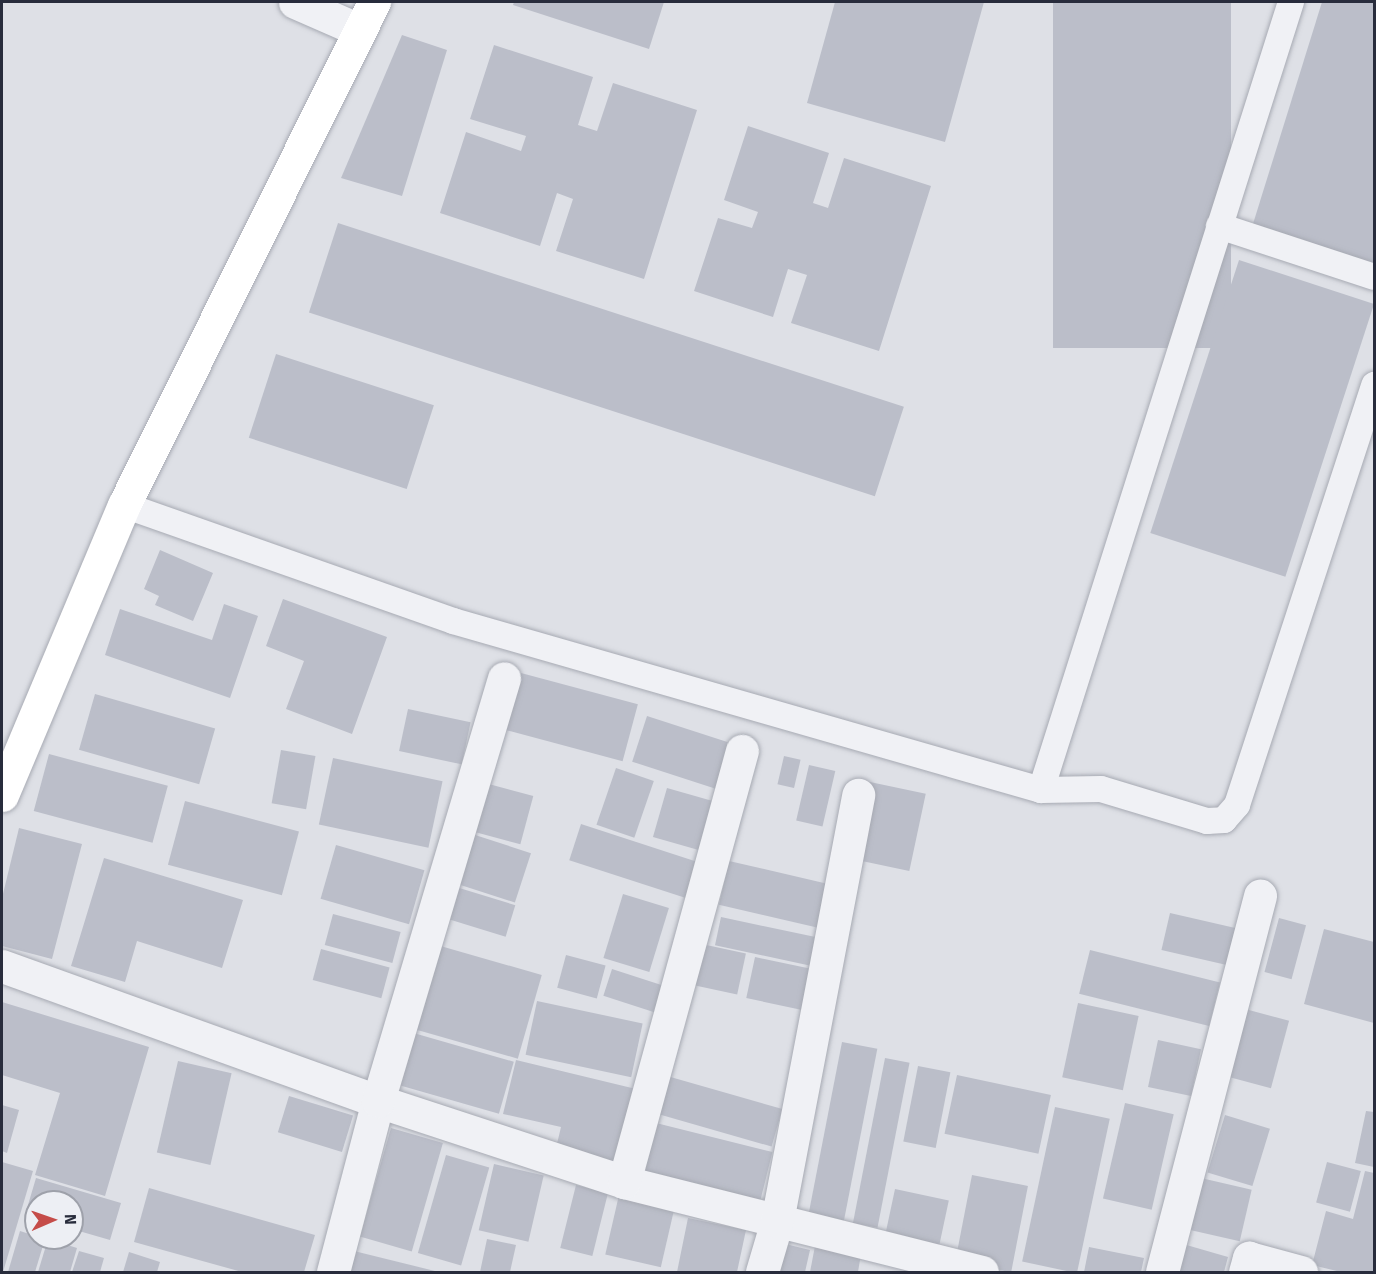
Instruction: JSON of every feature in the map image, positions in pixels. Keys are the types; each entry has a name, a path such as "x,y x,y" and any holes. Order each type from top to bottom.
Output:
{"street":[{"path":"295,2 359,30"},
{"path":"2,795 124,505 374,2"},
{"path":"333,1272 378,1101 504,678"},
{"path":"624,1182 742,751"},
{"path":"762,1272 777,1221 858,795"},
{"path":"1162,1272 1260,896"},
{"path":"2,966 378,1101 624,1182 982,1272"},
{"path":"1245,1272 1249,1258 1301,1272"}],"lane":[{"path":"1041,790 1291,2"},
{"path":"1220,226 1374,277"},
{"path":"124,505 453,621 1041,790 1101,789 1207,821 1224,820 1237,805 1374,385"}],"building":[{"path":"514,2 664,2 649,49 513,5"},
{"path":"835,2 984,2 945,142 807,103"},
{"path":"1053,2 1231,2 1231,348 1053,348"},
{"path":"1322,2 1374,2 1374,266 1252,227"},
{"path":"402,35 447,50 402,196 341,178"},
{"path":"494,45 593,77 578,125 597,131 613,83 697,110 644,279 556,251 573,199 557,193 540,246 440,213 466,132 521,151 526,136 470,119"},
{"path":"748,126 829,153 813,203 828,208 844,158 931,186 879,351 791,323 807,275 788,269 773,317 694,291 718,218 752,228 758,212 724,200"},
{"path":"338,223 904,407 875,496 309,312"},
{"path":"1239,260 1374,304 1285,577 1150,533"},
{"path":"276,354 434,405 407,489 249,438"},
{"path":"160,550 213,573 193,621 155,605 159,596 144,589"},
{"path":"283,599 387,637 352,734 286,709 304,661 266,646"},
{"path":"224,604 258,616 230,698 105,655 120,609 212,640"},
{"path":"521,673 638,704 623,761 506,730"},
{"path":"95,694 215,728 199,784 79,750"},
{"path":"408,709 471,722 462,764 399,751"},
{"path":"647,716 737,745 723,791 632,762"},
{"path":"281,750 315,756 306,809 272,803"},
{"path":"49,754 168,786 153,843 34,811"},
{"path":"784,756 801,760 794,788 777,784"},
{"path":"333,758 443,781 428,848 319,825"},
{"path":"809,765 835,771 822,827 796,821"},
{"path":"616,768 654,781 634,838 596,825"},
{"path":"870,782 926,794 909,871 854,859"},
{"path":"485,783 533,796 520,844 472,831"},
{"path":"667,788 717,802 703,851 653,837"},
{"path":"185,801 299,832 282,895 168,865"},
{"path":"581,824 700,863 688,899 569,860"},
{"path":"19,828 82,844 52,959 2,946 2,898"},
{"path":"472,834 531,853 515,903 456,883"},
{"path":"336,845 424,870 409,924 321,899"},
{"path":"104,858 243,900 222,968 137,941 125,982 71,966"},
{"path":"729,861 830,884 820,928 719,905"},
{"path":"456,887 515,905 506,937 446,919"},
{"path":"623,894 669,908 649,972 603,958"},
{"path":"1170,913 1235,928 1227,965 1161,950"},
{"path":"333,914 401,932 392,963 325,945"},
{"path":"721,917 818,938 812,966 715,945"},
{"path":"1279,918 1306,925 1292,979 1265,972"},
{"path":"1324,929 1374,942 1374,1023 1304,1004"},
{"path":"697,943 746,953 737,994 688,984"},
{"path":"437,945 542,975 518,1059 413,1029"},
{"path":"321,949 390,967 381,998 313,980"},
{"path":"1090,950 1220,982 1209,1026 1079,994"},
{"path":"566,955 606,966 597,998 557,988"},
{"path":"755,957 811,969 802,1010 746,998"},
{"path":"612,969 669,988 660,1014 603,996"},
{"path":"537,1001 643,1023 631,1077 526,1055"},
{"path":"2,1002 149,1047 105,1196 35,1175 60,1093 2,1075"},
{"path":"1078,1003 1139,1016 1123,1090 1062,1077"},
{"path":"1234,1006 1289,1021 1271,1088 1216,1074"},
{"path":"410,1032 514,1062 499,1114 395,1084"},
{"path":"1158,1040 1201,1049 1191,1096 1148,1087"},
{"path":"842,1042 877,1049 843,1226 808,1219"},
{"path":"885,1058 910,1063 877,1228 853,1223"},
{"path":"516,1060 636,1089 619,1163 556,1148 561,1127 503,1114"},
{"path":"178,1061 232,1073 210,1165 157,1153"},
{"path":"918,1066 950,1072 936,1148 903,1142"},
{"path":"957,1075 1051,1095 1038,1154 945,1134"},
{"path":"667,1076 782,1109 772,1147 656,1113"},
{"path":"289,1096 353,1116 342,1152 278,1132"},
{"path":"1125,1103 1174,1114 1152,1210 1103,1198"},
{"path":"2,1105 19,1110 7,1153 2,1151"},
{"path":"1055,1107 1110,1119 1077,1272 1022,1262"},
{"path":"1366,1111 1374,1112 1374,1167 1355,1163"},
{"path":"1225,1115 1270,1129 1252,1186 1207,1172"},
{"path":"656,1123 772,1152 760,1202 643,1173"},
{"path":"391,1128 443,1143 412,1252 360,1237"},
{"path":"446,1155 489,1167 461,1265 418,1253"},
{"path":"2,1162 33,1171 27,1190 24,1190 24,1201 2,1272"},
{"path":"1327,1162 1361,1171 1350,1212 1316,1203"},
{"path":"494,1164 544,1175 528,1242 479,1230"},
{"path":"1365,1171 1374,1173 1374,1272 1341,1272 1312,1265 1326,1211 1353,1219"},
{"path":"972,1175 1028,1186 1011,1272 955,1261"},
{"path":"36,1178 77,1190 32,1190"},
{"path":"1201,1178 1252,1190 1240,1241 1189,1230"},
{"path":"576,1185 608,1193 592,1256 560,1248"},
{"path":"149,1188 315,1235 304,1272 242,1272 134,1242"},
{"path":"895,1189 949,1200 938,1251 884,1240"},
{"path":"84,1192 121,1203 110,1240 84,1232"},
{"path":"619,1195 675,1208 661,1267 605,1254"},
{"path":"688,1218 746,1230 737,1272 677,1272"},
{"path":"20,1231 24,1232 24,1250 42,1250 35,1272 8,1272"},
{"path":"487,1239 516,1245 510,1272 480,1272"},
{"path":"777,1242 810,1250 805,1272 770,1272"},
{"path":"1183,1244 1228,1257 1224,1272 1174,1272"},
{"path":"815,1246 861,1254 858,1272 810,1272"},
{"path":"1089,1247 1144,1258 1141,1272 1084,1272"},
{"path":"45,1250 76,1250 70,1272 38,1272"},
{"path":"79,1251 104,1258 100,1272 72,1272"},
{"path":"354,1251 439,1272 349,1272"},
{"path":"129,1252 160,1262 157,1272 123,1272"}]}
